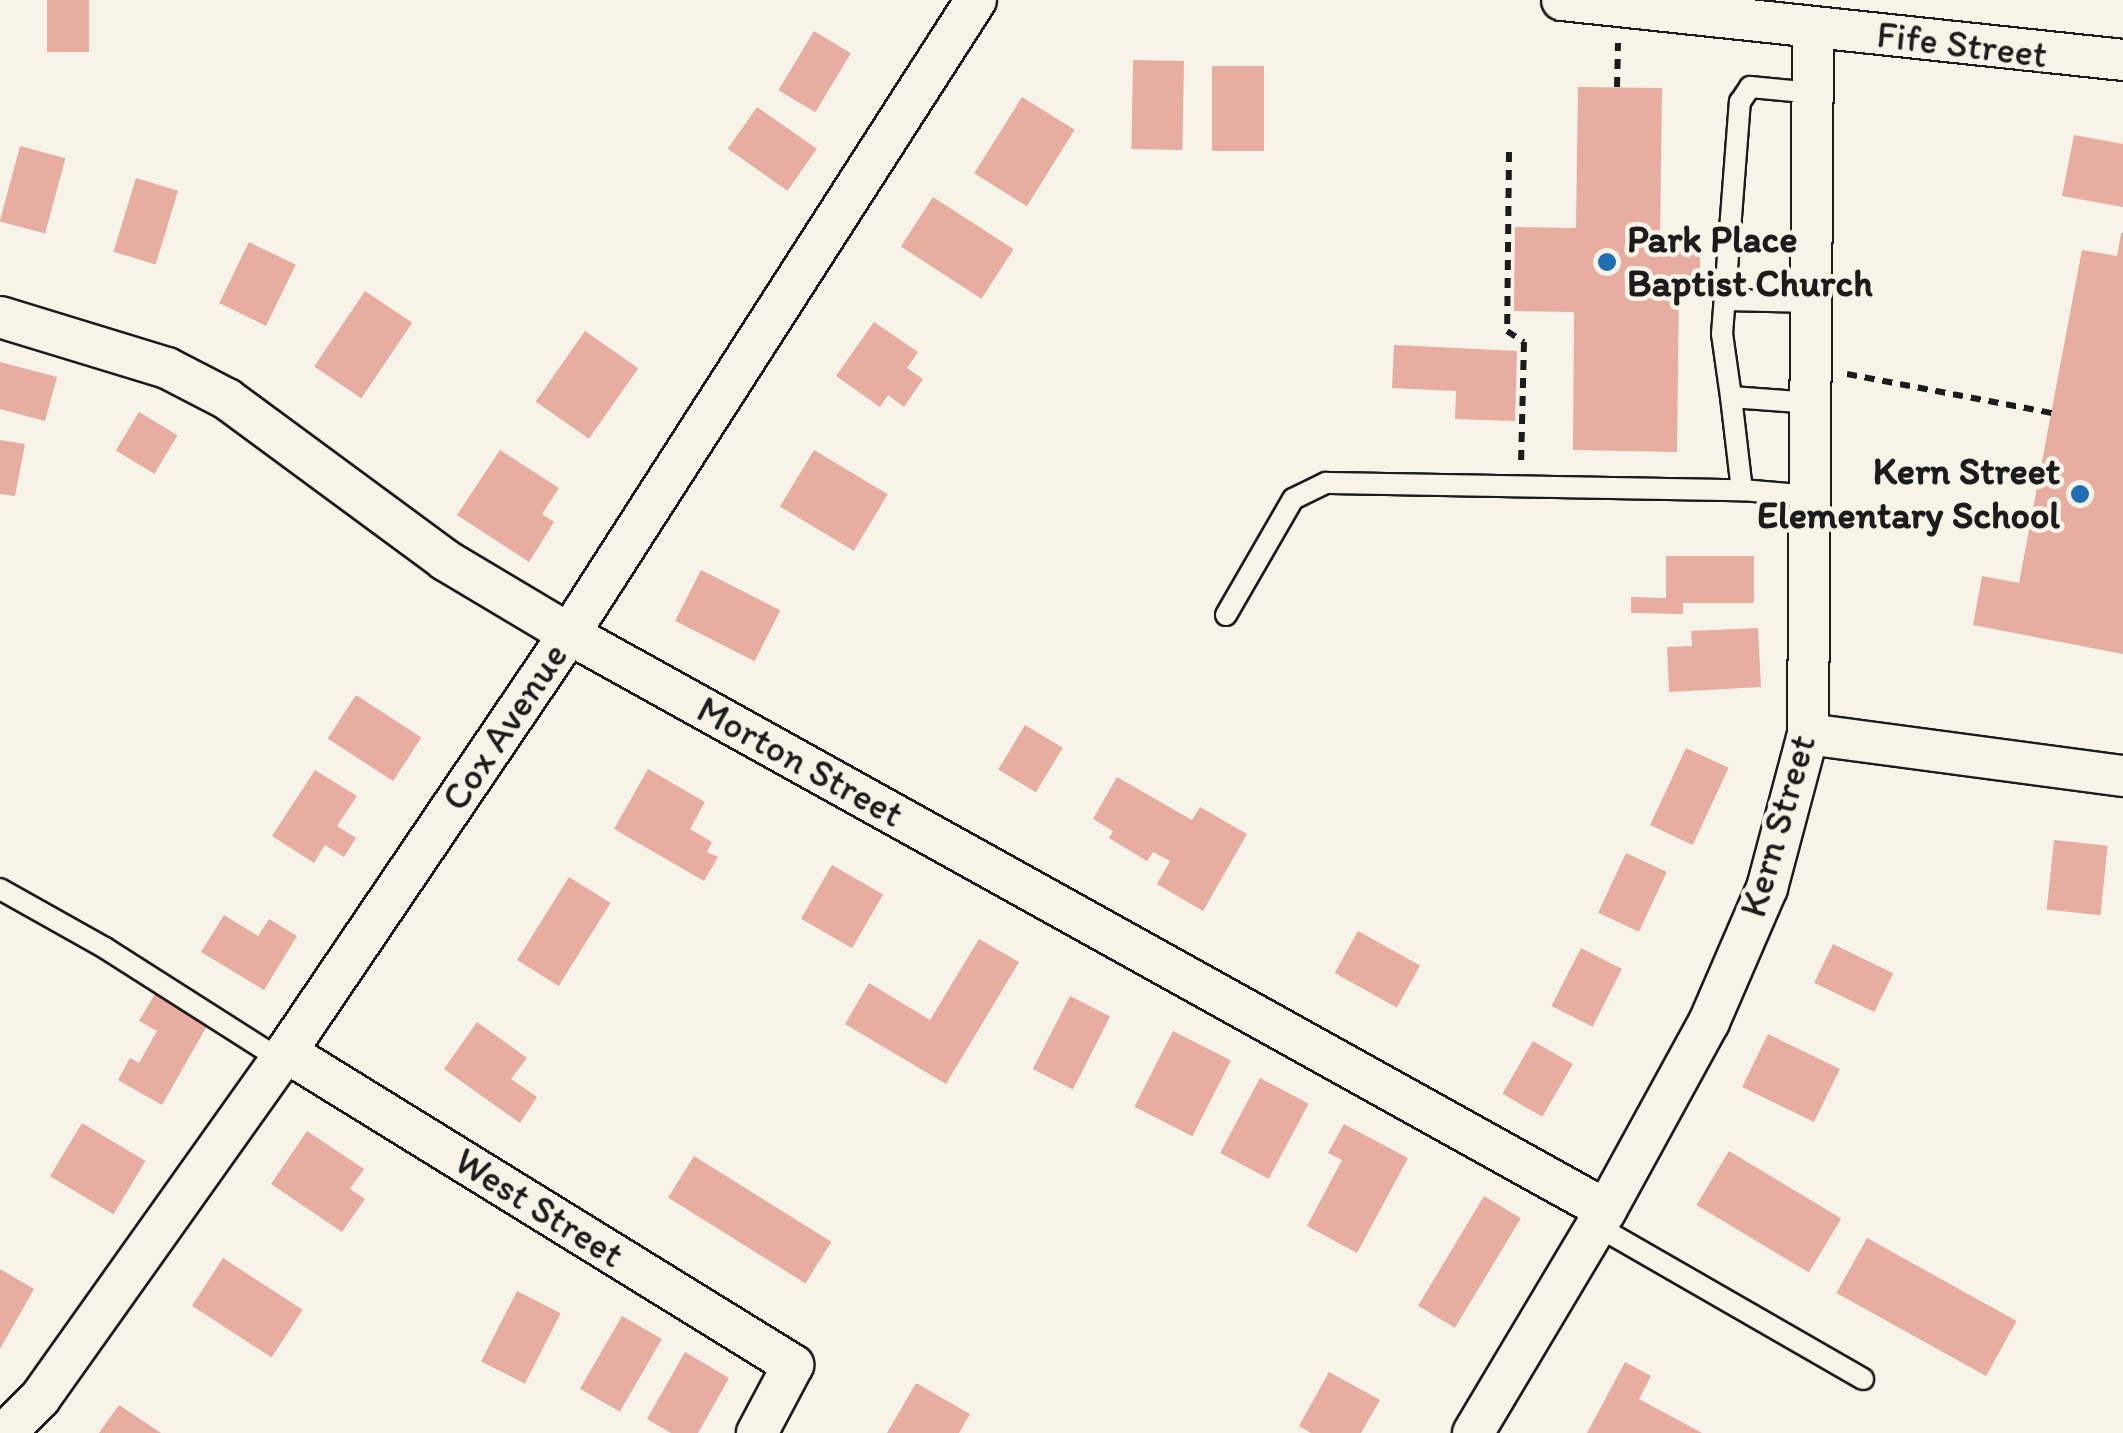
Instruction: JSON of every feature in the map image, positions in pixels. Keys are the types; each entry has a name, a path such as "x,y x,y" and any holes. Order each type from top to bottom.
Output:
{"street":[{"name":"Cox Avenue","path":"4,1433 40,1398 283,1056 568,634 976,0"},
{"name":"Fife Street","path":"1562,0 2123,60"},
{"name":"Kern Street","path":"1473,1433 1602,1218 1709,1022 1760,905 1808,734 1813,28"},
{"name":"Morton Street","path":"0,317 167,368 227,399 445,560 568,634 1602,1218"},
{"path":"1808,734 2123,776"},
{"name":"West Street","path":"283,1056 793,1365 757,1433"}],"lane":[{"path":"1742,490 1722,334 1740,102 1750,87 1813,93"},
{"path":"1725,300 1813,302"},
{"path":"1732,397 1812,387"},
{"path":"1226,615 1293,500 1326,484 1742,490 1811,496"},
{"path":"0,889 283,1056"},
{"path":"1602,1218 1863,1379"}],"path":[{"path":"1509,152 1507,331 1524,342 1520,487"},
{"path":"1812,387 1867,375 2052,412"}],"building":[{"path":"47,0 89,0 89,52 47,52"},
{"path":"814,31 851,53 815,112 778,90"},
{"path":"1133,60 1184,61 1182,150 1131,149"},
{"path":"1212,66 1264,66 1264,151 1212,151"},
{"name":"Park Place Baptist Church","path":"1578,87 1662,88 1660,240 1700,240 1700,284 1679,284 1677,452 1573,450 1574,312 1514,311 1515,227 1576,228"},
{"path":"1022,97 1075,130 1027,206 974,173"},
{"path":"757,107 817,149 788,191 728,149"},
{"path":"2074,135 2123,144 2123,207 2062,196"},
{"path":"20,146 65,158 45,234 0,221"},
{"path":"136,178 178,191 156,264 113,252"},
{"path":"933,197 1014,249 981,299 901,246"},
{"name":"Kern Street Elementary School","path":"2121,233 2123,654 1973,625 1982,576 2019,583 2082,250 2117,256"},
{"path":"249,242 296,265 266,326 219,303"},
{"path":"365,291 412,323 361,398 314,366"},
{"path":"874,322 918,352 907,368 923,379 904,407 888,395 880,407 836,376"},
{"path":"585,331 638,368 589,439 536,401"},
{"path":"1394,345 1517,351 1515,421 1455,419 1456,391 1392,388"},
{"path":"0,362 57,377 45,421 0,409"},
{"path":"139,412 178,435 154,474 116,451"},
{"path":"0,440 25,444 15,496 0,494"},
{"path":"500,450 559,488 542,514 554,522 529,562 457,515"},
{"path":"814,450 888,494 854,551 780,507"},
{"path":"1666,556 1754,556 1754,603 1683,603 1683,614 1631,613 1631,597 1666,598"},
{"path":"701,570 780,610 754,661 675,621"},
{"path":"1758,628 1761,687 1669,692 1667,647 1692,646 1691,631"},
{"path":"356,695 421,737 393,781 328,739"},
{"path":"1025,725 1063,748 1036,792 998,770"},
{"path":"1686,748 1729,768 1693,845 1650,825"},
{"path":"648,769 705,802 690,829 712,842 707,852 718,857 704,881 614,829"},
{"path":"315,770 357,796 337,826 356,838 344,857 325,845 314,863 272,836"},
{"path":"1117,777 1192,820 1200,807 1247,834 1203,911 1157,884 1170,861 1153,852 1147,861 1109,838 1113,831 1093,819"},
{"path":"2054,840 2108,846 2100,915 2047,910"},
{"path":"1626,853 1667,872 1639,932 1598,913"},
{"path":"832,865 883,894 852,948 801,919"},
{"path":"569,877 611,903 559,986 517,960"},
{"path":"224,915 258,936 269,919 297,936 264,990 201,952"},
{"path":"1358,931 1420,965 1397,1007 1335,973"},
{"path":"979,939 1019,962 946,1084 845,1024 869,983 930,1020"},
{"path":"1833,944 1893,973 1874,1012 1814,983"},
{"path":"1581,948 1622,969 1592,1027 1551,1006"},
{"path":"155,994 208,1024 162,1105 118,1080 130,1058 139,1063 157,1031 139,1021"},
{"path":"1070,996 1110,1016 1073,1089 1033,1069"},
{"path":"477,1022 527,1058 511,1079 537,1097 520,1123 444,1069"},
{"path":"1173,1031 1231,1061 1192,1136 1134,1107"},
{"path":"1768,1034 1840,1069 1814,1122 1742,1087"},
{"path":"1533,1041 1573,1064 1542,1117 1502,1094"},
{"path":"1260,1078 1309,1104 1269,1179 1220,1153"},
{"path":"82,1123 145,1161 113,1214 50,1176"},
{"path":"1344,1124 1408,1158 1357,1253 1307,1226 1342,1160 1328,1153"},
{"path":"307,1131 364,1169 350,1189 365,1199 342,1232 271,1184"},
{"path":"1729,1151 1841,1218 1809,1272 1697,1205"},
{"path":"694,1156 831,1242 805,1283 668,1198"},
{"path":"1484,1196 1521,1218 1455,1328 1418,1306"},
{"path":"1867,1238 2017,1321 1986,1376 1836,1293"},
{"path":"223,1258 303,1310 272,1358 192,1306"},
{"path":"0,1269 34,1289 0,1349"},
{"path":"517,1291 561,1313 525,1384 481,1361"},
{"path":"622,1316 662,1339 620,1412 580,1389"},
{"path":"685,1352 729,1378 698,1433 671,1433 647,1419"},
{"path":"1625,1362 1651,1376 1639,1399 1702,1433 1587,1433"},
{"path":"1329,1372 1380,1400 1361,1433 1311,1433 1299,1426"},
{"path":"916,1383 970,1414 959,1433 887,1433"},
{"path":"119,1405 161,1433 99,1433"}],"place":[{"name":"Park Place Baptist Church","path":"1607,262"},
{"name":"Kern Street Elementary School","path":"2080,494"}]}
